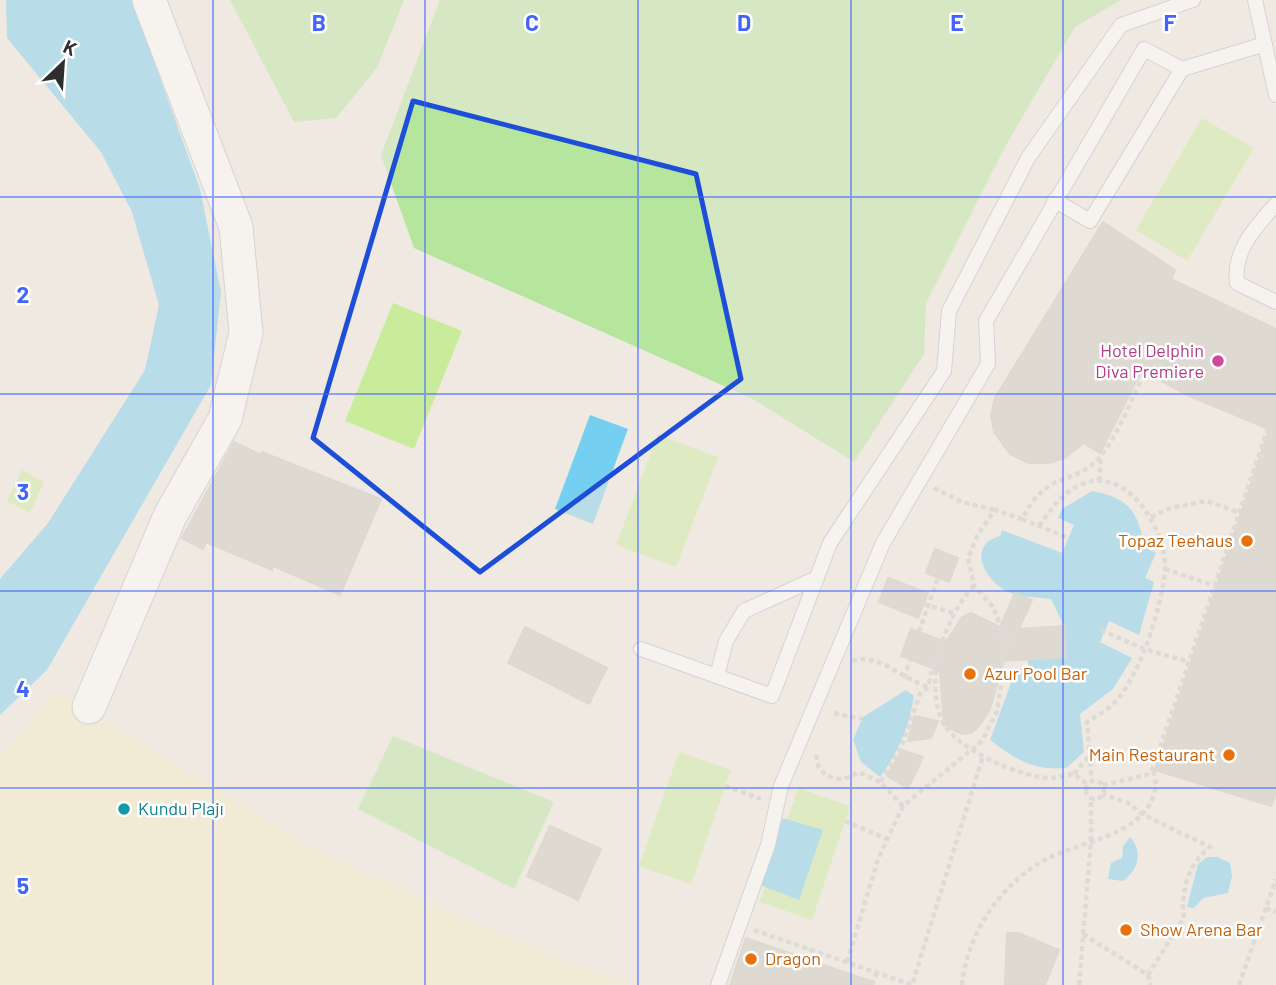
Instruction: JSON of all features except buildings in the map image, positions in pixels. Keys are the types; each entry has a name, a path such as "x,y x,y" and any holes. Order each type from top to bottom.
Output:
{"street":[{"path":"89,707 170,516 225,419 246,333 236,227 149,0"}],"lane":[{"path":"640,649 772,696 830,543 944,371 949,311 1028,158 1121,25 1193,0"},
{"path":"1255,0 1276,95"},
{"path":"1054,200 1090,221 1182,69 1265,44"},
{"path":"718,985 768,845 781,786 883,543 988,364 986,321 1144,49 1182,69"},
{"path":"1276,204 1241,248 1235,267 1237,283 1276,302"},
{"path":"717,676 726,640 744,611 817,579"}],"path":[{"path":"1099,481 1102,456 1145,372"},
{"path":"974,586 953,613 940,649 937,695 942,720 954,736 982,756 1024,772 1051,778 1074,774 1090,783 1103,785 1147,775 1153,768 1268,428"},
{"path":"1023,519 1031,501 1048,484 1087,469 1102,456"},
{"path":"919,481 962,502 1023,519 1068,538"},
{"path":"1039,526 1072,490 1086,483 1099,481 1120,487 1151,517 1160,539 1165,569 1144,649 1114,703 1087,722 1090,783 1087,790 1091,797 1091,840 1079,985"},
{"path":"1151,517 1170,508 1207,501 1240,513"},
{"path":"995,510 978,534 968,558 974,586 993,607 1013,643"},
{"path":"1165,569 1215,586"},
{"path":"919,632 926,605 938,578"},
{"path":"926,605 953,613"},
{"path":"998,619 1015,615"},
{"path":"846,962 887,839 903,806 982,741 997,711 1003,672 998,619"},
{"path":"1101,630 1144,649 1189,662"},
{"path":"880,782 901,748 920,694 928,687 937,647 940,649"},
{"path":"845,666 867,658 886,665 904,678 928,687"},
{"path":"904,678 910,660"},
{"path":"828,724 834,713 836,700"},
{"path":"834,713 862,719"},
{"path":"818,747 817,766 822,774 837,779 853,776 858,772 880,782 903,806"},
{"path":"740,925 912,985 982,756"},
{"path":"1074,774 1089,756"},
{"path":"962,985 964,966 975,934 992,907 1013,883 1040,863 1118,831 1142,814 1155,790 1153,768"},
{"path":"1091,797 1099,798 1103,794 1103,785"},
{"path":"725,786 777,804"},
{"path":"1103,794 1128,803 1142,814 1210,847 1192,865 1182,907 1184,918 1148,975"},
{"path":"845,821 887,839"},
{"path":"1238,985 1276,879"},
{"path":"1266,908 1276,912"},
{"path":"1083,934 1148,975 1151,985"},
{"path":"805,958 808,948"},
{"path":"873,985 877,973"}],"highlighted area":[{"path":"413,101 696,174 741,379 480,572 313,438"}],"green space":[{"path":"230,0 404,0 377,68 336,118 294,122"},
{"path":"440,0 1121,0 1075,27 1006,145 926,303 924,354 854,462 751,398 414,248 381,155"},
{"path":"1202,118 1254,148 1187,261 1136,230"},
{"path":"393,303 462,331 414,449 345,421"},
{"path":"658,435 718,457 676,567 616,545"},
{"path":"22,470 44,482 30,513 7,501"},
{"path":"393,736 554,802 514,889 358,809"},
{"path":"679,752 731,770 691,884 639,866"},
{"path":"798,788 850,806 812,920 760,902"}],"sand":[{"name":"Kundu Plajı","path":"56,691 312,848 493,931 628,985 0,985 0,758"}],"water":[{"path":"6,0 136,0 142,28 200,189 221,292 211,385 47,670 0,715 0,579 48,523 145,370 159,305 132,212 101,152 7,38"},
{"path":"590,415 628,429 593,524 555,509"},
{"path":"1092,491 1115,497 1135,515 1144,547 1156,553 1145,578 1154,582 1139,635 1109,621 1100,642 1132,658 1113,689 1080,714 1084,752 1066,768 1044,768 1016,758 990,740 1016,669 1028,669 1028,660 1066,657 1064,626 1051,599 1016,594 998,586 986,571 981,554 990,540 1000,536 1002,530 1062,553 1074,525 1058,518 1062,509"},
{"path":"906,690 914,696 910,718 898,748 880,777 861,762 853,740 863,717"},
{"path":"783,818 823,830 799,900 760,885"},
{"path":"1130,837 1138,855 1132,872 1123,881 1108,879 1111,863 1122,858 1123,846"},
{"path":"1207,857 1217,857 1230,863 1232,876 1228,893 1203,898 1194,908 1187,907 1198,864"}],"place":[{"name":"Hotel Delphin Diva Premiere","path":"1218,361"},
{"name":"Topaz Teehaus","path":"1247,541"},
{"name":"Azur Pool Bar","path":"970,674"},
{"name":"Main Restaurant","path":"1229,755"},
{"name":"Kundu Plajı","path":"124,809"},
{"name":"Show Arena Bar","path":"1126,930"},
{"name":"Dragon","path":"751,959"}]}
